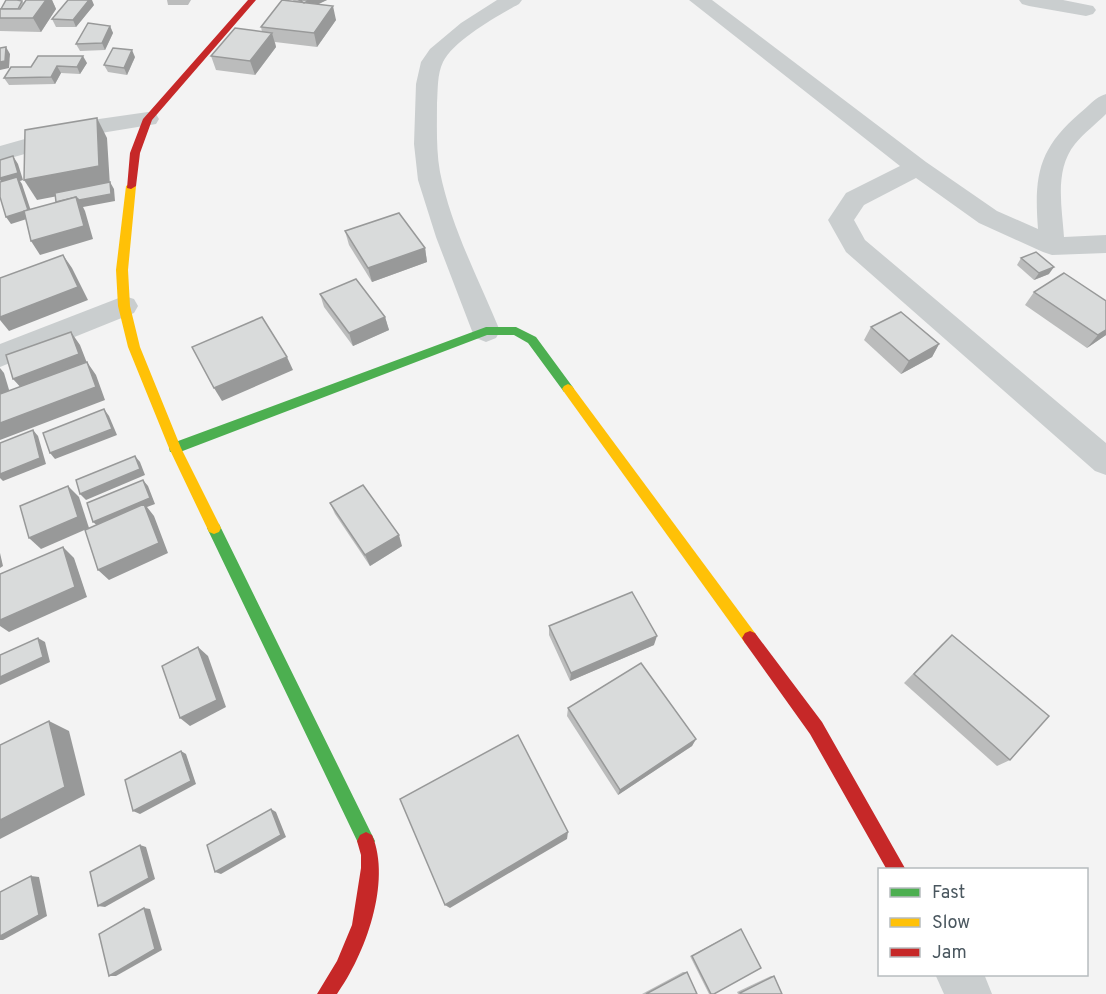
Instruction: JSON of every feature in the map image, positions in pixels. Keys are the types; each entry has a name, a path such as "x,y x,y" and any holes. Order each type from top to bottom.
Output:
{"street":[{"path":"252,0 147,119 135,153 132,200 124,243 123,306 134,347 175,448 370,849 370,889 363,924 343,975 326,994"},
{"path":"486,331 429,179 425,136 427,83 432,61 453,39 492,10 512,0"},
{"path":"699,0 917,167 988,217 1052,246 1106,244"},
{"path":"1029,0 1088,5 1106,22"},
{"path":"1052,246 1048,175 1063,143 1096,114 1106,101"},
{"path":"0,154 93,128 147,119"},
{"path":"917,167 855,199 841,220 855,246 1106,462"},
{"path":"0,356 123,306"},
{"path":"175,448 486,331 516,331 532,340 816,728 896,868"},
{"path":"959,976 969,994"}],"building":[{"path":"6,0 22,1 18,9 1,9"},
{"path":"26,0 46,0 33,18 0,18 0,9 20,9"},
{"path":"68,0 89,0 73,20 52,19"},
{"path":"282,0 333,6 314,33 261,27"},
{"path":"88,23 110,26 102,43 76,44"},
{"path":"235,28 272,33 250,61 211,56"},
{"path":"6,47 5,61 0,62 0,48"},
{"path":"113,48 132,50 124,68 104,65"},
{"path":"38,56 83,56 77,67 57,66 51,77 4,78 11,67 31,67"},
{"path":"97,118 99,166 24,180 25,130"},
{"path":"13,156 18,173 0,178 0,160"},
{"path":"17,177 28,210 6,217 0,197 0,182"},
{"path":"110,182 111,194 79,200 76,197 56,202 55,193"},
{"path":"76,197 84,226 31,241 24,211"},
{"path":"399,213 425,248 368,268 345,231"},
{"path":"1036,252 1054,267 1039,273 1021,258"},
{"path":"63,255 78,287 0,317 0,278"},
{"path":"1064,273 1106,301 1106,330 1098,335 1034,292"},
{"path":"356,279 385,317 349,333 320,294"},
{"path":"901,312 939,344 909,361 871,327"},
{"path":"262,317 287,357 214,388 192,347"},
{"path":"71,332 79,354 13,379 6,355"},
{"path":"87,362 96,387 0,423 0,394"},
{"path":"104,409 112,429 50,453 43,433"},
{"path":"33,430 40,458 0,474 0,443"},
{"path":"135,456 140,469 80,494 76,480"},
{"path":"143,480 150,498 93,522 87,503"},
{"path":"363,485 399,535 365,555 330,503"},
{"path":"68,486 78,517 29,538 20,506"},
{"path":"144,504 159,543 98,570 85,530"},
{"path":"63,547 75,587 0,620 0,574"},
{"path":"632,592 657,636 571,673 549,626"},
{"path":"952,635 1049,716 1010,760 914,674"},
{"path":"38,638 43,657 0,677 0,655"},
{"path":"198,647 217,700 180,718 162,666"},
{"path":"641,663 696,739 620,790 568,708"},
{"path":"49,721 65,787 0,820 0,745"},
{"path":"518,735 568,832 445,905 400,799"},
{"path":"181,751 191,781 133,811 125,780"},
{"path":"271,809 281,835 215,872 207,845"},
{"path":"140,845 149,878 98,906 90,872"},
{"path":"31,876 39,915 0,936 0,892"},
{"path":"144,908 155,949 109,976 99,934"},
{"path":"741,929 761,968 711,994 692,956"},
{"path":"687,972 697,994 646,994"},
{"path":"774,976 782,994 740,993"}],"traffic: fast":[{"path":"175,448 486,331 516,331 532,340 568,389"},
{"path":"214,528 366,841"}],"traffic: slow":[{"path":"131,186 122,270 124,306 134,347 175,448 214,528"},
{"path":"568,389 750,638"}],"traffic: jam":[{"path":"131,186 135,153 148,119 252,0"},
{"path":"750,638 816,728 896,868"},
{"path":"326,994 351,954 365,910 370,864 366,841"}]}
